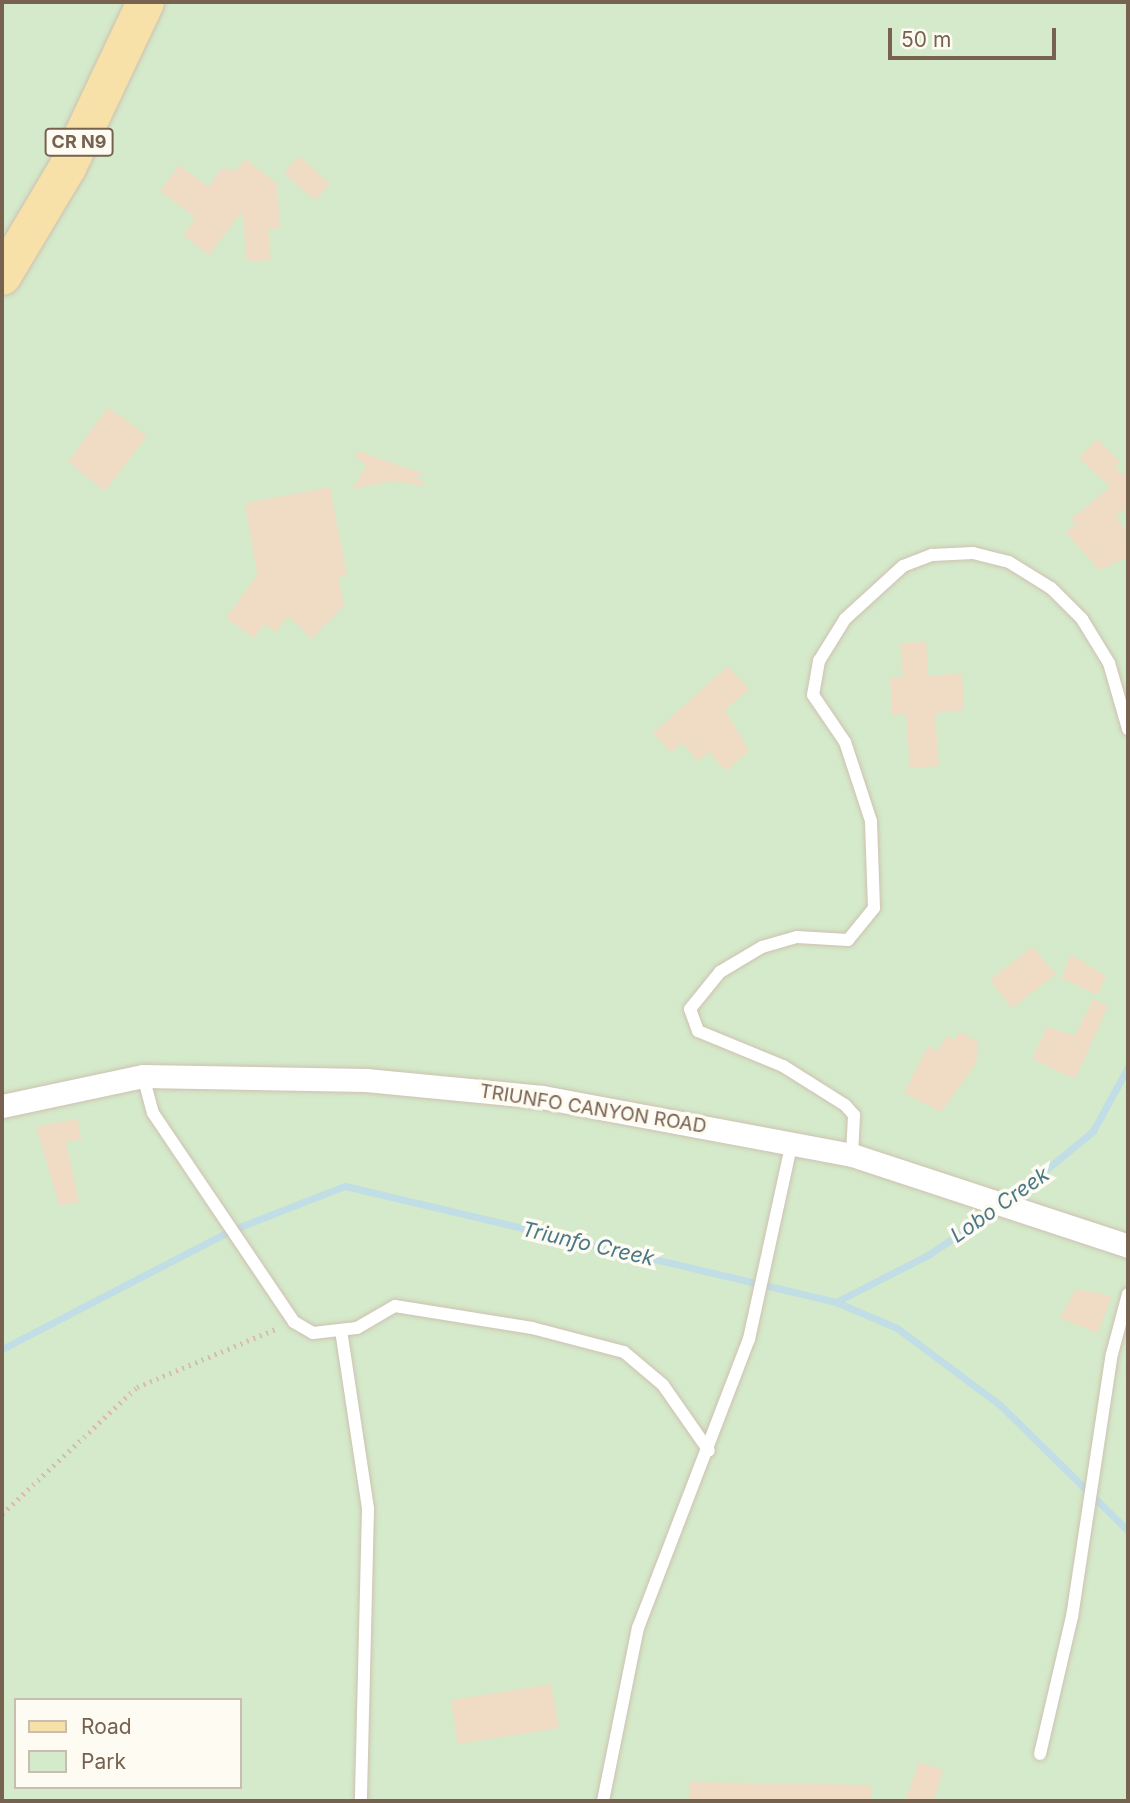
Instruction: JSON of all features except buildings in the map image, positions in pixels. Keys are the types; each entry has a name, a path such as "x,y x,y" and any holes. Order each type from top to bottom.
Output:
{"main road":[{"name":"CR N9","path":"2,276 67,167 145,2"}],"street":[{"name":"TRIUNFO CANYON ROAD","path":"2,1106 143,1076 366,1080 528,1096 852,1155 975,1191 1128,1246"}],"lane":[{"path":"852,1155 854,1115 845,1105 783,1066 698,1031 690,1009 720,972 762,947 797,937 848,940 874,908 871,821 845,742 813,695 819,661 845,619 902,566 932,555 973,553 1009,562 1051,588 1082,619 1109,663 1128,729"},
{"path":"143,1076 153,1114 294,1322 313,1333 341,1330 395,1306 543,1331 624,1352 663,1385 709,1451"},
{"path":"603,1801 638,1628 709,1451 749,1339 792,1142"},
{"path":"1040,1754 1072,1617 1112,1354 1128,1294"},
{"path":"341,1330 368,1508 361,1801"}],"path":[{"path":"2,1514 137,1387 294,1322"}],"green space":[{"path":"2,2 1128,2 1128,1801 2,1801"}],"waterway":[{"name":"Lobo Creek","path":"1007,1202 1093,1131 1128,1067"},
{"name":"Triunfo Creek","path":"2,1349 232,1230 345,1186 836,1302 897,1328 1000,1405 1128,1531"},
{"name":"Lobo Creek","path":"836,1302 928,1255 997,1209"}]}
